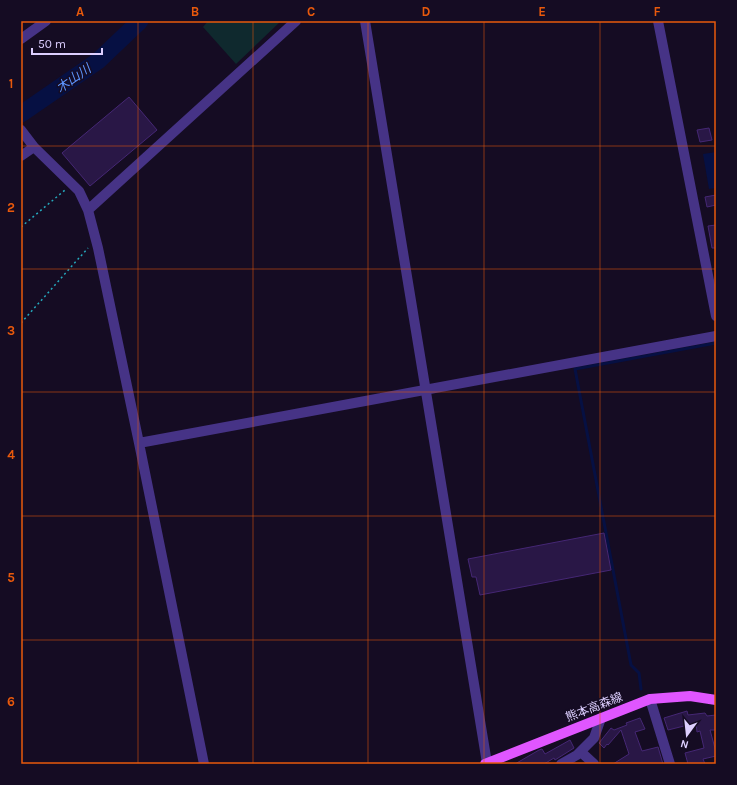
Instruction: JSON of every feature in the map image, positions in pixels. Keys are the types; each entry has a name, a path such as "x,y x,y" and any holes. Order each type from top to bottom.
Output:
{"main road":[{"name":"熊本高森線","path":"486,764 650,699 690,696 716,700"}],"street":[{"path":"21,39 46,21"},
{"path":"88,210 296,21"},
{"path":"365,21 486,764"},
{"path":"658,21 716,316"},
{"path":"21,130 33,146 79,191 88,210 96,239 139,443 204,764"},
{"path":"21,156 33,146"},
{"path":"139,443 716,336"},
{"path":"650,699 670,764"},
{"path":"561,764 581,752 594,738 601,718"},
{"path":"581,752 594,764"}],"path":[{"path":"21,227 72,184"},
{"path":"21,323 96,239"}],"green space":[{"path":"208,21 281,21 236,64 203,27"}],"shaded area":[{"path":"716,152 716,188 709,189 703,154"}],"building":[{"path":"129,97 157,130 90,186 62,153"},
{"path":"709,128 712,140 700,142 697,130"},
{"path":"716,195 716,205 707,207 705,197"},
{"path":"716,225 716,248 712,248 708,226"},
{"path":"604,533 611,570 480,595 476,577 472,577 468,559"},
{"path":"687,711 688,715 705,713 707,716 716,715 716,730 710,730 716,756 703,759 705,764 688,764 685,753 704,748 700,731 697,732 696,723 668,730 664,718"},
{"path":"640,718 645,729 635,732 642,751 658,747 663,764 613,764 629,754 621,730 604,748 599,743 611,728 614,730 627,725 626,723"},
{"path":"570,740 574,748 555,760 554,758 544,764 515,764 539,750 542,749 545,754"}],"waterway":[{"name":"木山川","path":"21,114 98,61 140,21"},
{"path":"641,689 639,673 631,665 575,369 716,343"}]}
